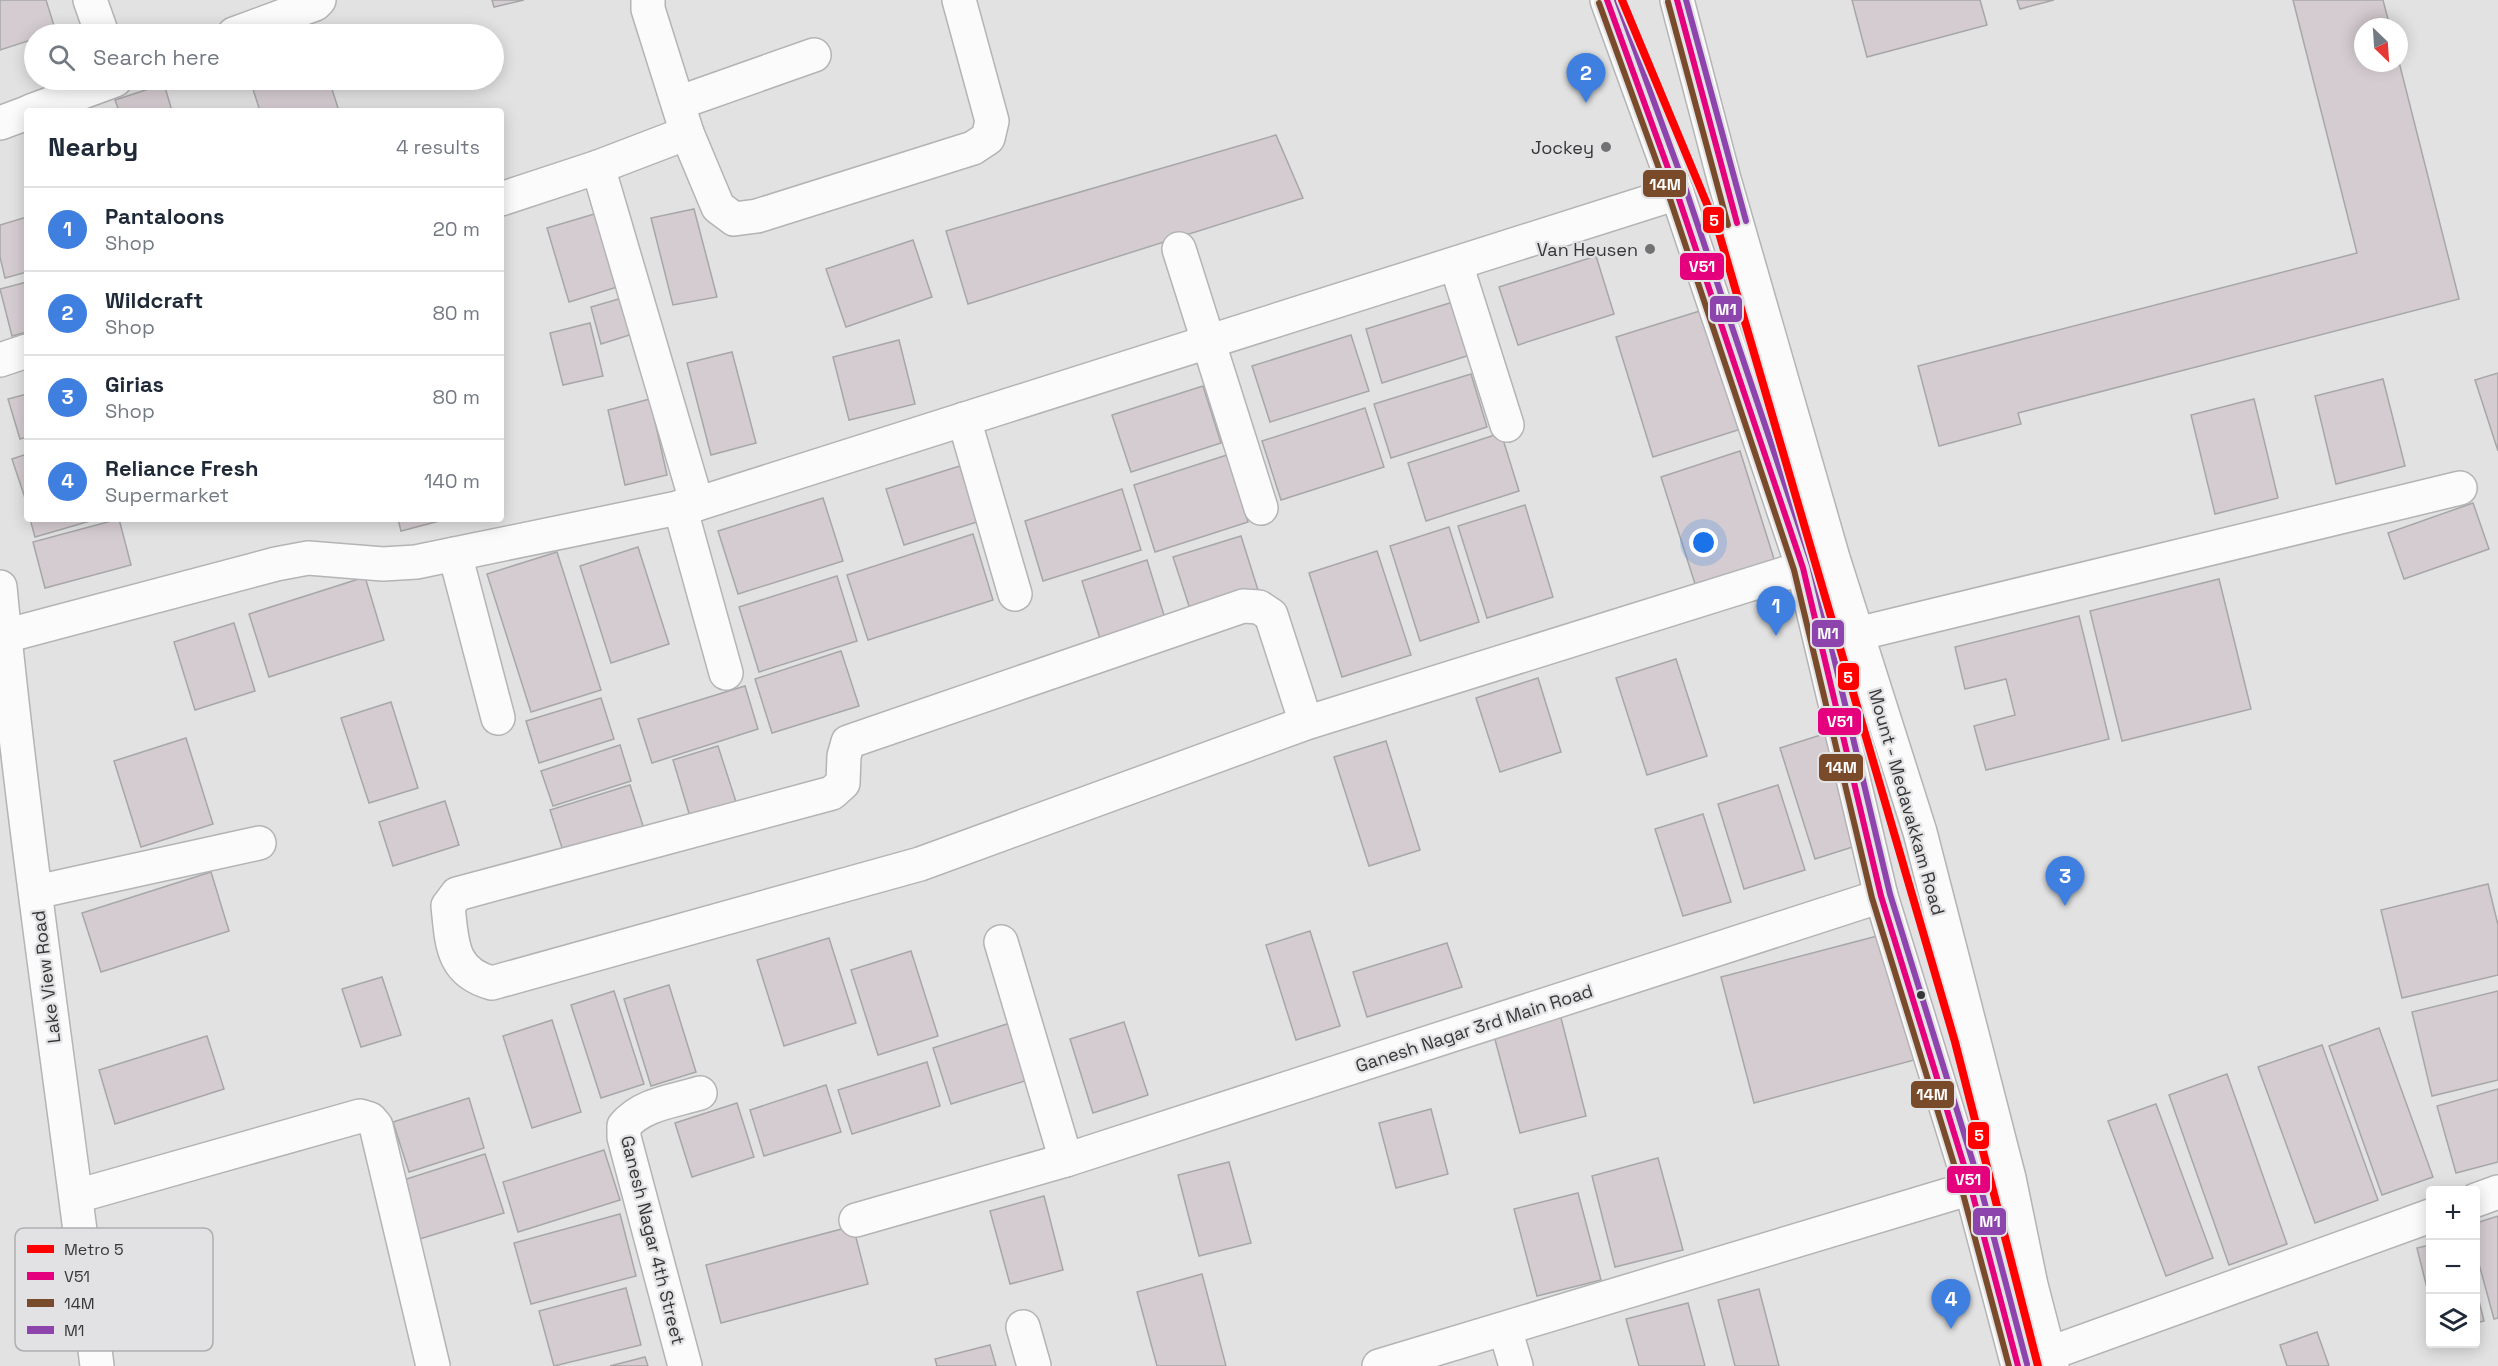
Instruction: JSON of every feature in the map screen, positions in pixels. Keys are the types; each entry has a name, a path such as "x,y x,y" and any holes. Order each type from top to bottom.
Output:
{"street":[{"path":"90,0 98,24"},
{"path":"261,24 315,4 319,0"},
{"path":"648,0 648,9 683,118 718,207 734,219 757,216 973,148 988,138 992,121 959,0"},
{"name":"Mount - Medavakkam Road","path":"1607,0 1677,193 1818,563 1857,634 1920,832 2009,1178 2031,1285 2050,1360"},
{"name":"Mount - Medavakkam Road","path":"1677,0 1724,179 1818,563 1881,896 1971,1188 2018,1366"},
{"path":"504,198 598,167 683,118 814,55"},
{"path":"39,108 88,90"},
{"path":"0,123 24,114"},
{"path":"598,167 688,506 726,673"},
{"path":"5,636 276,564 308,558 383,564 416,562 688,506 1677,193"},
{"path":"1179,249 1261,508"},
{"path":"1456,264 1507,425"},
{"path":"0,360 24,352"},
{"path":"963,420 1015,594"},
{"path":"1857,634 2460,488"},
{"path":"455,554 498,718"},
{"path":"1306,723 1271,615 1259,607 1243,606 848,742 844,756 843,783 832,793 457,894 448,906 458,963 475,979 492,983 920,864 1306,723 1818,563"},
{"name":"Lake View Road","path":"0,587 58,1072 81,1228"},
{"path":"36,892 260,843"},
{"name":"Ganesh Nagar 3rd Main Road","path":"856,1220 1066,1160 1881,896"},
{"path":"1001,942 1066,1160"},
{"name":"Ganesh Nagar 4th Street","path":"685,1366 624,1137 624,1126 631,1117 645,1109 700,1093"},
{"path":"77,1196 360,1116 370,1119 376,1126 433,1366"},
{"path":"1378,1366 1971,1188"},
{"path":"2480,1198 2498,1192"},
{"path":"2050,1360 2426,1218"},
{"path":"1023,1327 1034,1366"},
{"path":"1505,1329 1516,1366"},
{"name":"Lake View Road","path":"95,1351 97,1366"}],"building":[{"path":"0,0 46,0 54,24 24,24 24,42 0,50"},
{"path":"492,0 524,0 494,7"},
{"path":"1852,0 1980,0 1987,25 1867,57"},
{"path":"2017,0 2054,0 2020,9"},
{"path":"2293,0 2383,0 2388,18 2354,18 2354,72 2402,72 2459,299 2018,413 2021,424 1939,446 1918,366 2357,253"},
{"path":"146,90 166,90 171,108 118,108 115,100"},
{"path":"253,90 332,90 338,108 259,108"},
{"path":"1276,135 1303,198 968,304 946,231"},
{"path":"694,209 717,297 673,305 651,218"},
{"path":"608,210 630,283 569,302 547,228"},
{"path":"24,218 24,273 5,278 0,257 0,225"},
{"path":"913,240 932,297 846,327 826,269"},
{"path":"1596,256 1614,314 1518,345 1499,287"},
{"path":"24,283 24,333 12,336 0,289"},
{"path":"629,296 639,332 601,344 591,307"},
{"path":"1453,302 1470,355 1382,383 1366,329"},
{"path":"1703,310 1741,429 1653,457 1616,337"},
{"path":"590,323 603,376 563,385 550,333"},
{"path":"1351,335 1369,391 1270,422 1252,366"},
{"path":"899,340 915,404 849,420 833,357"},
{"path":"732,352 756,443 711,455 687,363"},
{"path":"2498,373 2498,451 2475,380"},
{"path":"1471,374 1487,427 1391,458 1374,404"},
{"path":"2383,379 2405,466 2336,484 2315,396"},
{"path":"1203,386 1221,443 1131,472 1112,415"},
{"path":"24,395 24,438 20,439 8,399"},
{"path":"650,399 667,475 625,485 608,410"},
{"path":"2254,399 2278,498 2215,514 2191,415"},
{"path":"1365,408 1384,467 1281,500 1262,441"},
{"path":"1501,433 1519,491 1426,521 1408,463"},
{"path":"1740,451 1775,562 1696,587 1661,477"},
{"path":"24,455 24,495 12,459"},
{"path":"1227,455 1248,522 1155,552 1134,485"},
{"path":"960,466 977,522 904,545 886,489"},
{"path":"1122,489 1141,550 1043,581 1025,521"},
{"path":"823,498 843,561 738,594 718,531"},
{"path":"2473,503 2489,549 2404,579 2388,533"},
{"path":"1525,505 1553,597 1487,618 1458,526"},
{"path":"31,522 87,522 35,537"},
{"path":"108,522 120,522 131,565 45,588 33,542"},
{"path":"399,522 436,522 401,531"},
{"path":"1449,527 1479,622 1420,641 1390,546"},
{"path":"973,534 993,600 868,640 847,575"},
{"path":"1241,536 1258,590 1191,612 1173,557"},
{"path":"638,547 669,644 611,663 580,566"},
{"path":"1377,551 1411,655 1342,677 1309,573"},
{"path":"557,552 601,690 531,712 487,574"},
{"path":"1147,560 1167,625 1102,645 1082,581"},
{"path":"837,576 857,641 759,672 739,607"},
{"path":"365,577 384,640 269,677 249,614"},
{"path":"2219,579 2251,709 2122,741 2090,611"},
{"path":"2079,616 2109,739 1986,770 1974,726 2015,715 2006,679 1965,689 1955,647"},
{"path":"234,623 255,691 195,710 174,642"},
{"path":"841,651 859,706 772,733 755,679"},
{"path":"1676,659 1707,756 1647,775 1616,678"},
{"path":"1538,678 1561,752 1500,772 1476,698"},
{"path":"745,686 758,729 652,763 638,719"},
{"path":"601,698 614,739 539,763 526,721"},
{"path":"391,702 418,788 369,803 341,718"},
{"path":"1830,732 1865,843 1815,859 1780,748"},
{"path":"186,738 213,824 141,847 114,761"},
{"path":"1386,741 1420,850 1369,866 1334,757"},
{"path":"620,745 631,781 553,806 541,771"},
{"path":"718,746 737,805 691,820 673,760"},
{"path":"630,785 644,829 564,854 550,810"},
{"path":"1778,785 1805,870 1744,889 1718,804"},
{"path":"445,801 459,845 393,866 379,822"},
{"path":"1703,814 1731,902 1683,916 1655,829"},
{"path":"211,872 229,931 101,972 82,913"},
{"path":"2488,884 2498,925 2498,975 2402,998 2381,910"},
{"path":"1310,931 1340,1026 1296,1040 1266,945"},
{"path":"1885,934 1918,1059 1754,1103 1721,977"},
{"path":"829,938 856,1023 784,1046 757,960"},
{"path":"1447,943 1462,987 1367,1017 1353,972"},
{"path":"911,951 938,1036 878,1055 851,970"},
{"path":"382,977 401,1035 361,1047 342,989"},
{"path":"669,985 696,1072 651,1086 624,999"},
{"path":"614,991 644,1084 601,1098 571,1005"},
{"path":"2498,991 2498,1080 2432,1096 2412,1012"},
{"path":"1560,1014 1586,1116 1520,1133 1493,1032"},
{"path":"552,1020 581,1112 532,1128 503,1036"},
{"path":"1013,1022 1031,1079 951,1104 933,1048"},
{"path":"1124,1022 1148,1095 1093,1113 1070,1039"},
{"path":"2379,1028 2433,1177 2382,1195 2329,1046"},
{"path":"207,1036 224,1089 115,1124 99,1070"},
{"path":"2322,1045 2378,1200 2315,1223 2258,1067"},
{"path":"927,1062 940,1106 852,1134 838,1090"},
{"path":"2227,1074 2287,1244 2229,1265 2169,1095"},
{"path":"826,1085 841,1132 764,1156 750,1110"},
{"path":"2498,1089 2498,1162 2456,1173 2437,1106"},
{"path":"469,1098 484,1148 409,1172 393,1122"},
{"path":"737,1103 754,1157 692,1177 675,1123"},
{"path":"2156,1104 2213,1258 2166,1276 2108,1121"},
{"path":"1431,1109 1448,1174 1396,1188 1379,1123"},
{"path":"604,1150 620,1200 518,1232 503,1182"},
{"path":"485,1154 504,1213 413,1241 394,1183"},
{"path":"1658,1158 1683,1250 1615,1267 1592,1176"},
{"path":"1229,1162 1251,1243 1199,1256 1178,1175"},
{"path":"1578,1193 1601,1280 1537,1296 1514,1209"},
{"path":"1044,1196 1063,1270 1010,1284 990,1211"},
{"path":"620,1214 636,1276 531,1304 514,1243"},
{"path":"2498,1216 2498,1318 2494,1319 2480,1268 2480,1222"},
{"path":"853,1226 868,1284 721,1323 706,1265"},
{"path":"2426,1246 2426,1284 2417,1248"},
{"path":"1202,1274 1226,1366 1157,1366 1137,1292"},
{"path":"626,1288 641,1345 554,1366 539,1311"},
{"path":"1759,1289 1779,1366 1735,1366 1718,1300"},
{"path":"1688,1303 1705,1366 1639,1366 1626,1319"},
{"path":"2480,1305 2484,1321 2480,1322"},
{"path":"2317,1332 2329,1366 2287,1366 2280,1345"},
{"path":"990,1345 996,1366 937,1366 935,1359"},
{"path":"645,1357 648,1366 610,1366"}],"metro line":[{"name":"5","path":"1622,0 1719,233 1955,1042 2038,1366"}],"transit line":[{"name":"V51","path":"1607,0 1677,193 1803,568 1881,896 1971,1188 2018,1366"},
{"name":"M1","path":"1617,0 1686,190 1812,565 1890,894 1980,1185 2027,1364"},
{"name":"V51","path":"1677,0 1737,223"},
{"name":"M1","path":"1686,0 1746,221"},
{"name":"14M","path":"1668,2 1728,225"},
{"name":"14M","path":"1599,3 1669,196 1794,570 1872,898 1962,1190 2009,1366"}],"place":[{"name":"Wildcraft","path":"1586,103"},
{"name":"Jockey","path":"1606,147"},
{"name":"Van Heusen","path":"1650,249"},
{"name":"Pantaloons","path":"1776,636"},
{"name":"Girias","path":"2065,906"},
{"name":"Reliance Fresh","path":"1951,1329"}]}
